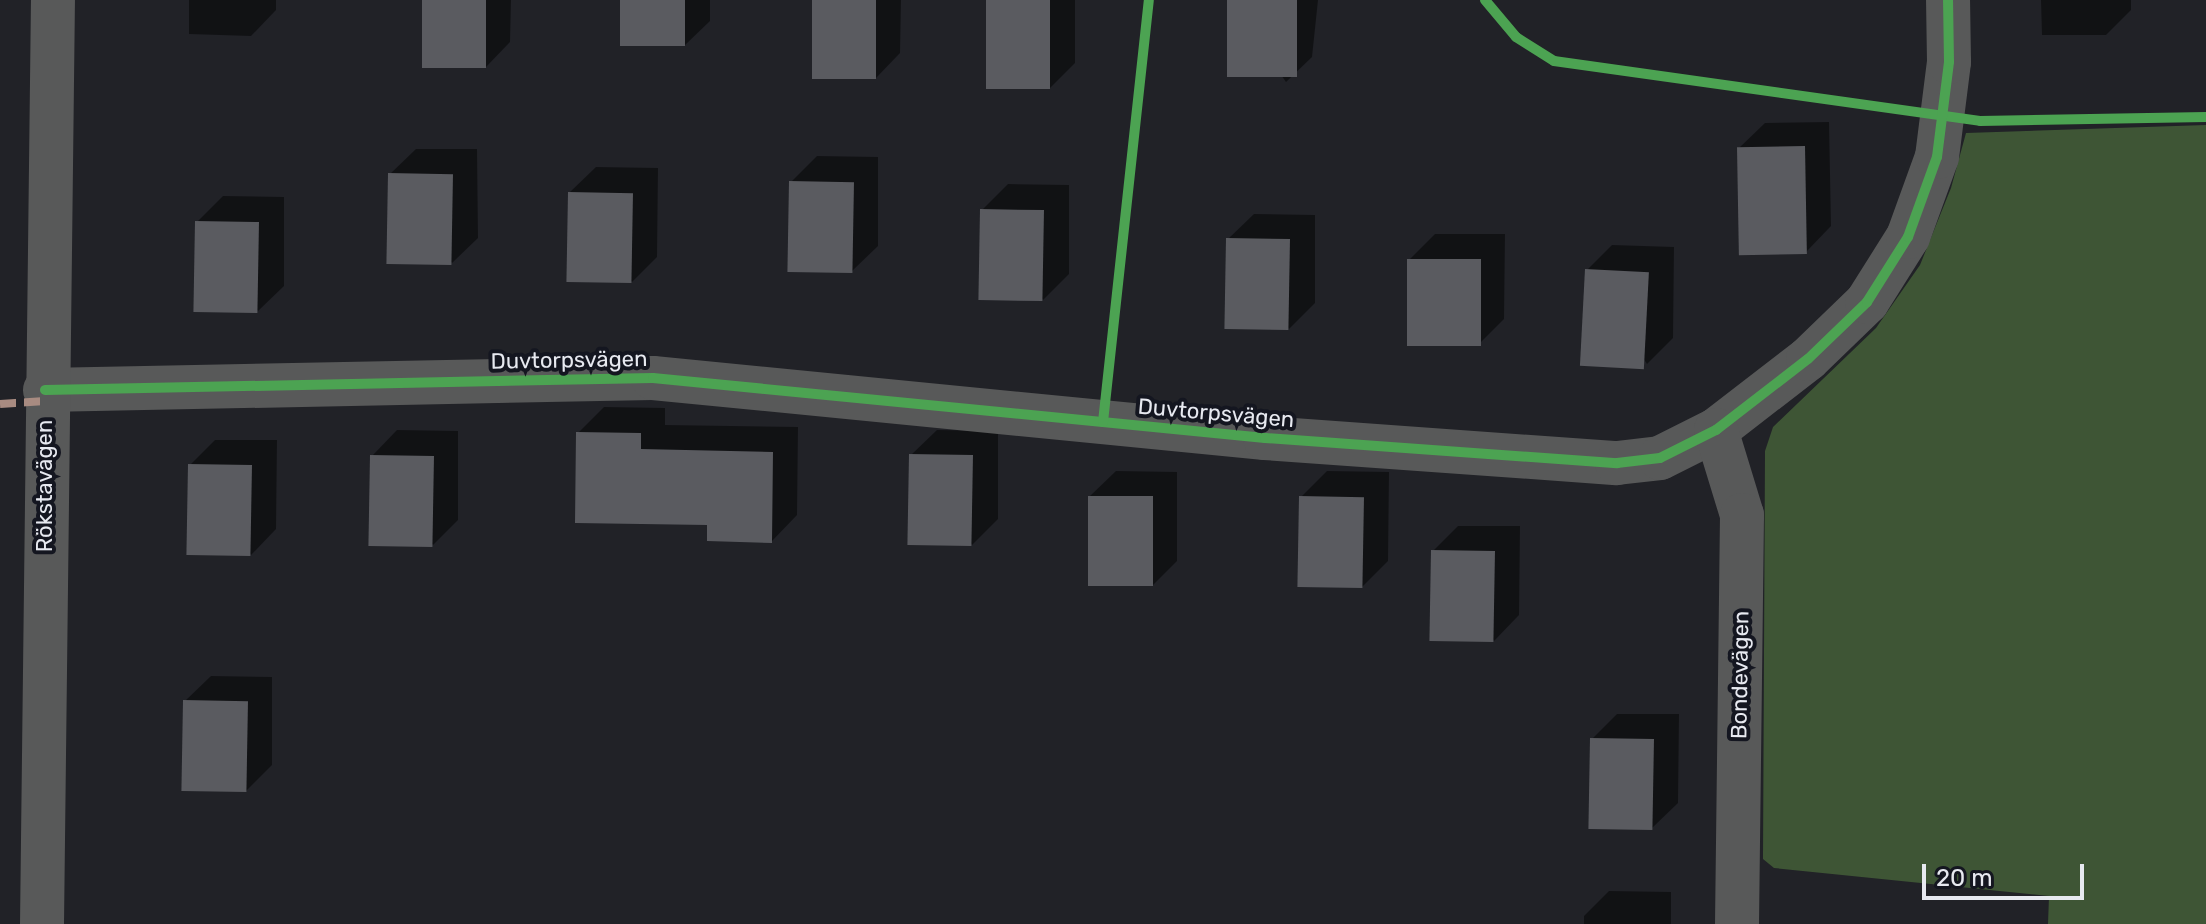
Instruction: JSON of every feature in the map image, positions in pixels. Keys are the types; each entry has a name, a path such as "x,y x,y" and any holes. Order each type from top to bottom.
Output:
{"street":[{"name":"Rökstavägen","path":"42,924 45,390 53,0"},
{"name":"Duvtorpsvägen","path":"45,390 653,378 1265,438 1617,463 1660,458 1716,430 1808,359 1867,302 1908,237 1937,157 1949,62 1948,0"},
{"name":"Bondevägen","path":"1716,430 1742,515 1737,924"}],"green space":[{"path":"2206,125 2206,924 2048,924 2049,896 1774,868 1763,859 1765,451 1773,427 1876,328 1920,265 1951,188 1966,133"}],"building":[{"path":"422,0 486,0 486,68 422,68"},
{"path":"620,0 685,0 685,46 620,46"},
{"path":"812,0 876,0 876,79 812,79"},
{"path":"986,0 1050,0 1050,89 986,89"},
{"path":"1227,0 1297,0 1297,77 1227,77"},
{"path":"1805,146 1807,254 1739,255 1737,147"},
{"path":"388,173 453,174 451,265 386,264"},
{"path":"789,181 854,182 852,273 787,272"},
{"path":"568,192 633,193 631,283 566,282"},
{"path":"980,209 1044,210 1042,301 978,300"},
{"path":"195,221 259,222 257,313 193,312"},
{"path":"1226,238 1290,239 1288,330 1224,329"},
{"path":"1407,259 1481,259 1481,346 1407,346"},
{"path":"1585,269 1649,272 1644,369 1580,366"},
{"path":"576,432 641,433 641,449 773,452 772,543 707,541 707,525 575,523"},
{"path":"909,454 973,455 971,546 907,545"},
{"path":"370,455 434,456 432,547 368,546"},
{"path":"188,464 252,465 250,556 186,555"},
{"path":"1088,496 1153,496 1153,586 1088,586"},
{"path":"1299,496 1364,497 1362,588 1297,587"},
{"path":"1431,550 1495,551 1493,642 1429,641"},
{"path":"183,700 248,701 246,792 181,791"},
{"path":"1590,738 1654,739 1652,830 1588,829"}],"marked path":[{"path":"0,404 45,401"}],"cycle path":[{"path":"1103,422 1149,0"},
{"path":"1485,0 1516,37 1554,61 1980,121 2206,117"},
{"path":"45,390 653,378 1265,438 1617,463 1660,458 1716,430 1808,359 1867,302 1908,237 1937,157 1949,62 1948,0"}]}
